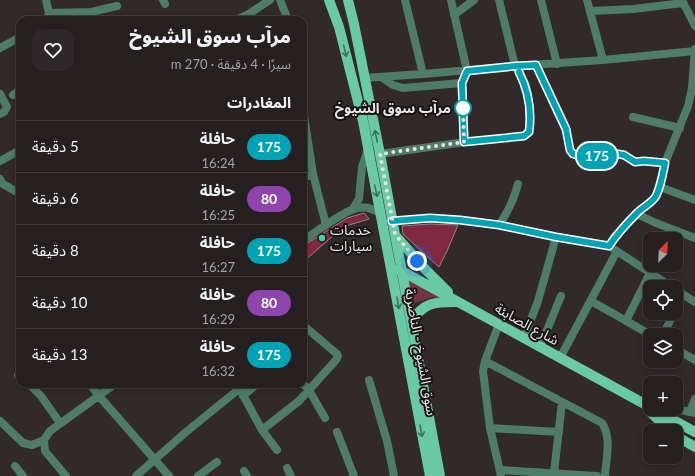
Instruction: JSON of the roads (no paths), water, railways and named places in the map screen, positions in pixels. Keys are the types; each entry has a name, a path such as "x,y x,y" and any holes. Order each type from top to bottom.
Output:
{"main road":[{"name":"سوق الشيوخ - الناصرية","path":"329,0 339,27 363,121 430,476"},
{"name":"سوق الشيوخ - الناصرية","path":"348,0 380,154 440,476"},
{"path":"339,27 354,24"},
{"path":"395,234 425,269 458,302"},
{"name":"شارع الصابئة","path":"391,265 643,404"},
{"path":"412,322 416,314 422,308 430,304 438,302 458,302"},
{"path":"638,401 663,424"},
{"name":"شارع الصابئة","path":"666,416 695,432"},
{"path":"683,440 695,447"}],"street":[{"path":"46,0 48,16"},
{"path":"245,16 270,0"},
{"path":"280,0 286,16"},
{"path":"405,0 423,74"},
{"path":"451,0 467,71 462,83 464,142"},
{"path":"454,14 474,0"},
{"path":"380,154 464,142 524,136 529,132 529,100 526,85 516,66 499,0"},
{"path":"541,0 557,64"},
{"path":"587,0 603,60"},
{"path":"631,0 633,9"},
{"path":"590,11 633,9 682,1 695,26"},
{"path":"62,16 91,12 117,6"},
{"path":"0,48 16,39"},
{"path":"364,78 557,64 695,50 693,89 680,128 665,163 660,186 656,196 616,235 609,246"},
{"path":"536,65 566,129 570,150 573,154 588,158 618,154 624,155 635,162 644,161 665,163"},
{"path":"381,77 393,85 403,88 462,83"},
{"path":"0,94 7,107 4,112 0,114"},
{"path":"633,117 680,128"},
{"path":"307,135 313,174 326,225"},
{"path":"352,210 359,198 362,167 368,149"},
{"path":"0,161 16,152"},
{"path":"307,176 313,174"},
{"path":"0,179 3,184 15,191"},
{"path":"499,225 514,199 518,184"},
{"path":"660,186 695,200"},
{"path":"307,238 352,210 367,208 381,214"},
{"path":"637,214 695,238"},
{"path":"392,221 430,218 460,220 499,225 609,246 661,280"},
{"path":"524,338 538,301 556,237"},
{"path":"560,358 617,251"},
{"path":"626,321 650,273"},
{"path":"683,294 695,302"},
{"path":"540,347 561,296"},
{"path":"591,301 643,331"},
{"path":"499,324 485,361 483,371 490,428 501,473 554,473 596,476"},
{"path":"262,430 290,408 309,390 338,356 307,329"},
{"path":"683,353 695,360"},
{"path":"485,361 602,423 608,438 605,476"},
{"path":"369,380 385,435 393,476"},
{"path":"33,388 41,396 60,423"},
{"path":"93,388 169,476"},
{"path":"0,421 23,443 32,445 44,440 50,431 60,423 110,388"},
{"path":"136,476 186,432 240,390 262,430 277,450"},
{"path":"309,390 325,418"},
{"path":"692,412 695,399"},
{"path":"554,473 562,402"},
{"path":"490,428 559,432"},
{"path":"337,432 354,476"},
{"path":"44,440 45,451 66,476"},
{"path":"198,476 217,462"},
{"path":"15,466 23,476"},
{"path":"287,468 291,476"}],"place":[{"name":"مرآب سوق الشيوخ","path":"463,108"},
{"name":"خدمات سيارات","path":"322,238"}]}
